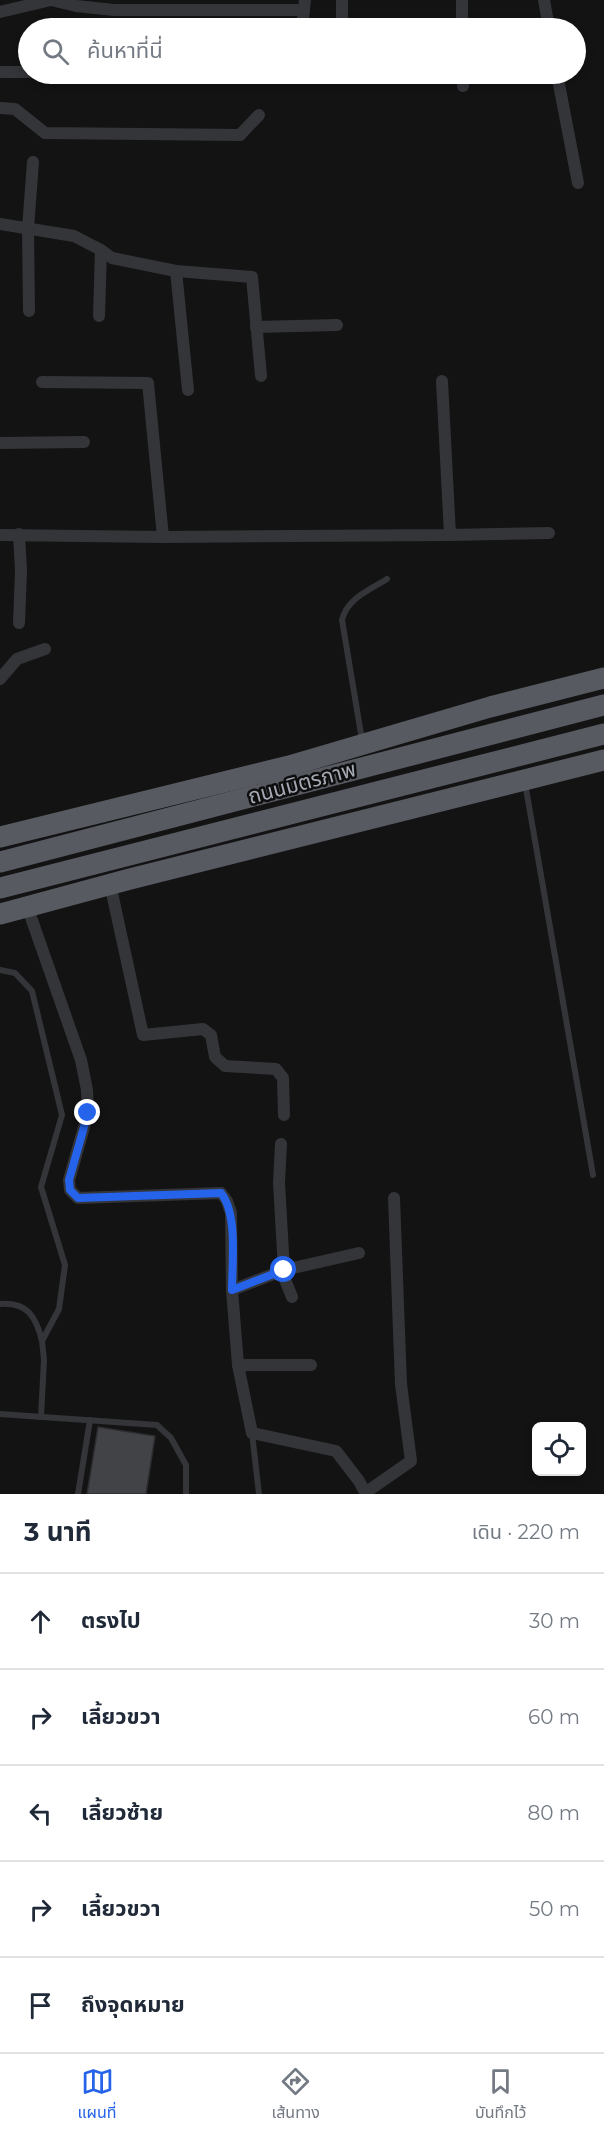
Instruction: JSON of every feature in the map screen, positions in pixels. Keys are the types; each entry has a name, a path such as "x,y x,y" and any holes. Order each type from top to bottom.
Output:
{"highway":[{"name":"ถนนมิตรภาพ","path":"0,837 269,771 363,746 489,707 604,678"},
{"name":"ถนนมิตรภาพ","path":"0,862 604,705"},
{"name":"ถนนมิตรภาพ","path":"0,888 604,734"},
{"path":"0,914 148,874 604,760"},
{"path":"124,807 234,801"},
{"path":"148,874 240,828"}],"street":[{"path":"0,12 51,0 76,6 114,10 304,5"},
{"path":"342,0 342,18"},
{"path":"462,0 462,18"},
{"path":"544,0 547,18"},
{"path":"0,72 18,72"},
{"path":"559,84 578,183"},
{"path":"0,108 15,109 45,133 240,135 259,115"},
{"path":"28,311 28,228 33,162"},
{"path":"0,224 74,236 112,258 176,271 252,277 261,376"},
{"path":"99,316 101,250"},
{"path":"176,271 188,390"},
{"path":"256,327 337,325"},
{"path":"442,381 450,535"},
{"path":"42,382 148,383 163,537"},
{"path":"0,443 84,442"},
{"path":"0,535 163,537 549,533"},
{"path":"19,534 21,571 19,623"},
{"path":"0,679 16,659 45,649"},
{"path":"110,884 143,1035 203,1029 211,1035 215,1057 225,1066 276,1069 283,1078 284,1115"},
{"path":"27,906 81,1060 87,1089 88,1113 69,1180 70,1190 78,1198 221,1193 231,1213 232,1290 238,1365 252,1433 336,1451 366,1494 411,1461 401,1384 394,1198"},
{"path":"281,1144 279,1183 284,1277 292,1298"},
{"path":"232,1290 284,1270 359,1253"},
{"path":"238,1365 311,1365"}],"lane":[{"path":"363,746 342,620 344,610 349,603 387,579"},
{"path":"525,781 592,1175"},
{"path":"0,970 15,973 32,991 62,1115 41,1187 65,1265 59,1309 42,1341"},
{"path":"0,1304 19,1304 29,1311 39,1328 44,1360 42,1417"},
{"path":"0,1414 157,1425 171,1438 186,1465 186,1494"},
{"path":"78,1494 90,1420"},
{"path":"252,1433 259,1494"}],"building":[{"path":"98,1427 155,1436 146,1494 87,1494"}],"route":[{"path":"88,1113 69,1180 70,1190 78,1198 221,1193 231,1213 232,1290 284,1270"}]}
